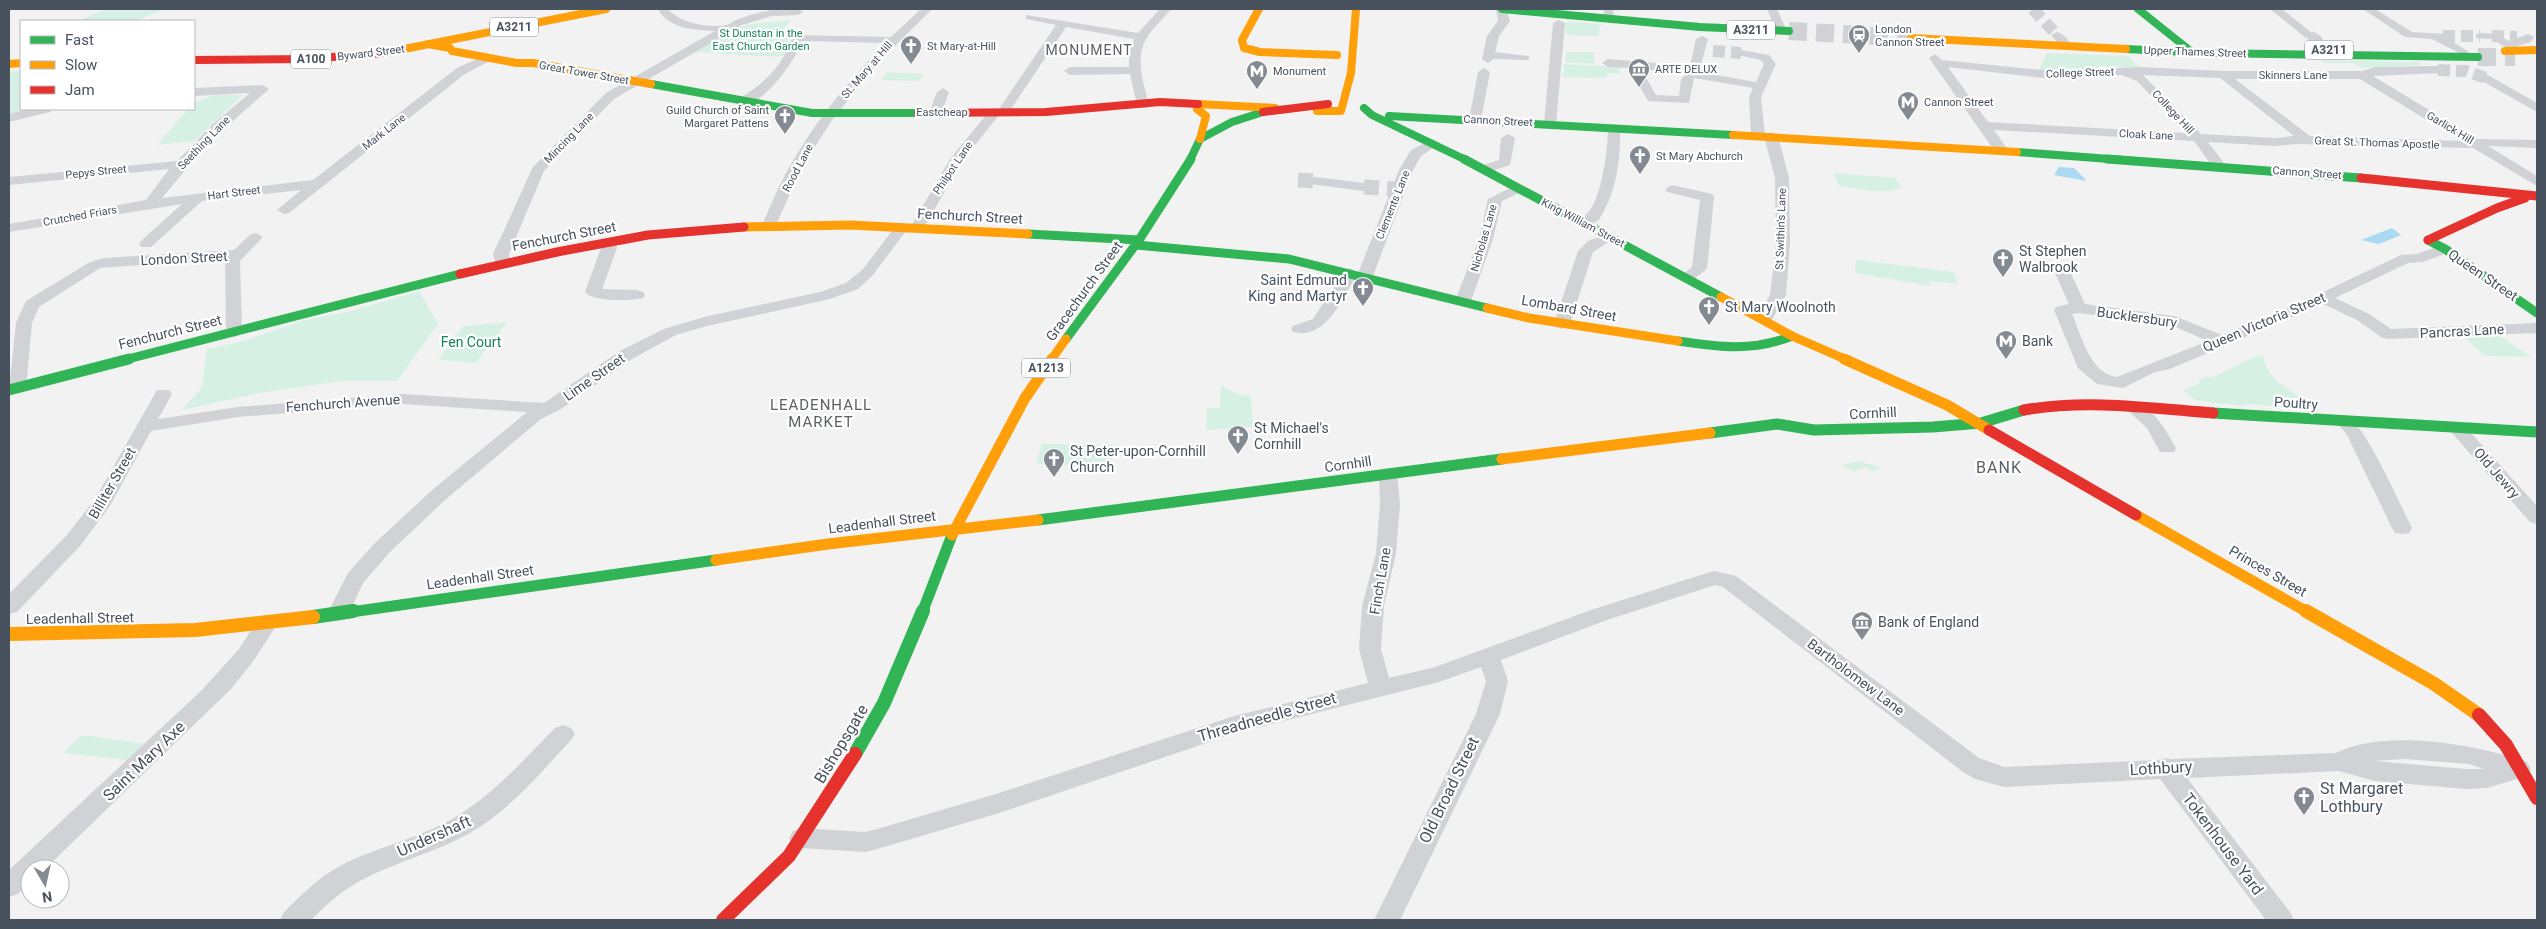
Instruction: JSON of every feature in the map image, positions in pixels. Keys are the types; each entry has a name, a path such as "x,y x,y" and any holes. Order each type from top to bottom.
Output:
{"street":[{"name":"Byward Street","path":"428,44 436,40 533,17 577,9"},
{"name":"Byward Street","path":"195,60 338,58 428,44 443,44 541,20 602,9"},
{"name":"St. Mary at Hill","path":"831,113 892,40 927,9"},
{"path":"1143,105 1134,70 1134,51 1140,37 1166,9"},
{"path":"1259,9 1242,40 1244,48 1260,52 1337,55"},
{"path":"1502,9 1503,24 1492,36 1488,57 1526,58"},
{"name":"A3211","path":"1502,9 1712,27 1785,31"},
{"name":"A3211","path":"1543,9 1608,12 1700,23 1712,27"},
{"path":"1772,9 1785,31"},
{"path":"2138,9 2152,22 2169,30 2183,50"},
{"path":"2275,9 2310,36"},
{"path":"2368,9 2413,38 2439,36 2470,54"},
{"path":"633,82 727,29 763,15 798,12"},
{"path":"1342,108 1355,49 1356,13"},
{"path":"668,15 727,29"},
{"path":"1030,17 1140,37"},
{"path":"2152,22 2148,24 2183,50"},
{"path":"1550,124 1559,23"},
{"path":"999,112 1062,24"},
{"name":"Upper Thames Street","path":"1910,36 2062,41 2183,50 2470,54"},
{"path":"742,102 760,92 794,49 798,37 892,40"},
{"path":"2490,37 2537,50"},
{"path":"1334,71 1338,39"},
{"name":"Great Tower Street","path":"428,44 450,48 452,52 517,63 534,63 742,102"},
{"path":"1633,65 1652,98 1685,100 1686,80 1693,72 1700,44 1713,51"},
{"path":"2518,45 2537,56"},
{"name":"Upper Thames Street","path":"2183,50 2326,47 2470,54"},
{"path":"450,48 462,48 534,63"},
{"path":"1608,63 1693,72 1760,86 1770,64 1765,57 1741,53"},
{"name":"Mark Lane","path":"284,210 461,71 488,58"},
{"path":"1542,59 1557,60"},
{"name":"College Street","path":"1984,126 1936,60 2052,75 2117,72 2223,75"},
{"path":"1070,71 1134,70"},
{"name":"Skinners Lane","path":"2223,75 2363,75 2376,71 2438,70"},
{"path":"1475,120 1484,72"},
{"name":"College Hill","path":"2117,72 2141,78 2198,138 2220,167"},
{"path":"2223,75 2308,141"},
{"name":"Garlick Hill","path":"2363,75 2476,144 2536,191"},
{"path":"2486,78 2537,108"},
{"name":"Mincing Lane","path":"502,264 501,254 538,170 610,96 633,82"},
{"name":"St Swithin's Lane","path":"1760,86 1755,97 1754,110 1782,178 1783,244 1778,294 1764,320"},
{"path":"195,92 263,89"},
{"name":"Seething Lane","path":"151,203 183,164 244,102 263,89"},
{"path":"936,111 943,92"},
{"name":"Eastcheap","path":"742,102 795,111 831,113 936,111 1046,112 1143,105 1160,102 1279,111"},
{"name":"King William Street","path":"1279,111 1328,103 1342,108 1368,111 1485,169 1792,336"},
{"name":"Eastcheap","path":"1143,105 1252,113"},
{"name":"Gracechurch Street","path":"955,528 984,470 1025,398 1138,242 1196,151 1206,116 1204,112 1197,109"},
{"path":"9,118 42,110"},
{"path":"1200,139 1252,113 1279,111"},
{"path":"1196,151 1279,111"},
{"name":"Cannon Street","path":"1368,111 1423,119 1436,117 2001,150 2459,186 2477,184 2536,191"},
{"name":"Philpot Lane","path":"909,228 956,159 999,112"},
{"name":"Rood Lane","path":"769,225 799,160 831,113"},
{"path":"1984,126 2001,150"},
{"name":"Cloak Lane","path":"1984,126 2198,138 2308,141"},
{"path":"1582,222 1593,218 1607,186 1614,154 1614,128"},
{"path":"1485,169 1505,162 1508,138"},
{"name":"Great St. Thomas Apostle","path":"2308,141 2537,144"},
{"name":"Clements Lane","path":"1299,329 1319,322 1358,275 1396,190 1416,153 1433,143"},
{"name":"Pepys Street","path":"9,181 183,164"},
{"path":"1315,182 1364,186"},
{"name":"Hart Street","path":"151,203 316,184"},
{"name":"Nicholas Lane","path":"1463,302 1486,239 1495,199 1518,188"},
{"path":"1672,189 1708,197 1698,270 1686,278"},
{"name":"Queen Victoria Street","path":"2406,258 2402,252 2536,191"},
{"path":"146,244 197,198"},
{"name":"Crutched Friars","path":"9,228 151,203"},
{"name":"Fenchurch Street","path":"13,389 134,356 234,332 341,302 502,264 609,242 682,231 769,225 909,228 1138,242"},
{"name":"Lime Street","path":"338,614 345,595 364,568 422,510 544,408 555,405 626,355 670,332 704,322 836,292 852,286 865,276 909,228"},
{"path":"234,332 232,260 236,254 256,237"},
{"path":"1562,324 1586,251 1593,244 1610,237"},
{"name":"Queen Street","path":"2428,240 2445,249 2537,313"},
{"path":"609,242 609,248 592,292 637,294"},
{"name":"Lombard Street","path":"1138,242 1289,259 1463,302 1562,324 1739,350 1754,350 1771,346 1792,336"},
{"name":"Queen Victoria Street","path":"2079,308 2062,310 2087,368 2103,380 2123,383 2124,379 2150,368 2164,365 2323,298 2406,258 2418,259 2461,242"},
{"name":"London Street","path":"13,389 24,323 32,304 95,265 236,254"},
{"path":"2060,267 2079,308"},
{"name":"Pancras Lane","path":"2323,298 2363,317 2387,334 2537,328"},
{"name":"Bucklersbury","path":"2079,308 2174,321 2222,341"},
{"path":"1792,336 1911,387 1981,423"},
{"name":"Billiter Street","path":"9,607 86,525 103,502 163,394"},
{"name":"Fenchurch Avenue","path":"144,426 238,412 362,401 443,400 544,408"},
{"name":"Poultry","path":"1981,423 2009,413 2038,406 2133,407 2458,429 2537,432"},
{"path":"2133,407 2154,425 2167,448"},
{"path":"2345,421 2355,432 2402,528"},
{"name":"Cornhill","path":"955,528 1099,513 1670,436 1745,430 1758,426 1777,424 1814,430 1933,427 1981,423"},
{"name":"Princes Street","path":"1981,423 2024,451 2452,695 2476,712 2528,770 2537,798"},
{"name":"Old Jewry","path":"2458,429 2537,518"},
{"name":"Finch Lane","path":"1380,687 1370,649 1373,606 1386,553 1390,504 1388,474"},
{"name":"Leadenhall Street","path":"9,634 187,630 266,624 524,586 955,528"},
{"name":"Bishopsgate","path":"723,920 789,856 869,733 955,528"},
{"name":"Threadneedle Street","path":"802,838 866,842 874,840 999,803 1234,725 1380,687 1439,674 1684,586 1714,578 1729,581"},
{"name":"Bartholomew Lane","path":"1729,581 1984,772"},
{"name":"Saint Mary Axe","path":"9,886 106,798 187,719 238,664 266,624"},
{"name":"Old Broad Street","path":"1387,920 1488,714 1497,681 1489,657"},
{"name":"Undershaft","path":"293,920 326,889 347,875 396,853 418,847 479,815 512,787 563,734"},
{"name":"Lothbury","path":"1984,772 2004,777 2029,777 2165,767 2339,762 2375,771 2466,779 2487,778 2528,770"},
{"name":"Tokenhouse Yard","path":"2165,767 2280,920"}],"green space":[{"path":"105,9 165,9 138,20 81,20"},
{"name":"St Dunstan in the East Church Garden","path":"791,20 778,36 790,38 786,43 792,43 787,54 778,57 695,52 720,36 749,24"},
{"path":"1565,23 1604,24 1600,26 1598,36 1566,35"},
{"path":"1566,52 1594,52 1594,64 1565,62"},
{"path":"2047,53 2128,56 2140,68 2099,66 2100,68 2065,72 2038,71"},
{"path":"2320,60 2417,62 2421,65 2362,68 2354,63 2324,63"},
{"path":"1564,64 1619,67 1620,73 1607,74 1607,78 1563,77"},
{"path":"20,71 20,110 28,110 9,114 9,72"},
{"path":"887,72 924,74 919,81 881,80"},
{"path":"216,95 243,95 194,141 157,145 187,110 195,110 195,102"},
{"path":"1834,173 1895,178 1901,187 1894,190 1879,191 1839,186"},
{"path":"1856,260 1954,272 1958,284 1931,281 1929,282 1931,286 1855,273"},
{"path":"419,291 438,324 397,381 341,381 260,393 182,410 202,387 207,349 244,341 301,321 351,311"},
{"name":"Fen Court","path":"507,322 476,363 438,360 463,326"},
{"path":"2500,336 2531,357 2485,356 2465,338"},
{"path":"2259,355 2264,358 2266,367 2276,380 2312,408 2242,404 2243,406 2195,400 2183,390 2200,383 2198,381 2207,376 2211,378"},
{"path":"1221,386 1240,395 1251,396 1253,427 1206,430 1207,408 1220,408"},
{"path":"1042,444 1115,445 1110,466 1036,464"},
{"path":"1860,461 1881,468 1873,471 1865,467 1854,472 1842,465"},
{"path":"82,735 146,744 129,760 63,753"}],"water":[{"path":"2059,167 2074,168 2087,181 2054,175"},
{"path":"2392,228 2401,235 2379,244 2361,240"}],"tunnel":[{"path":"2033,9 2057,35"},
{"path":"1789,31 1911,38"},
{"path":"2310,36 2321,44"},
{"path":"2443,36 2480,36"},
{"path":"2492,36 2517,37"},
{"path":"1713,51 1741,53"},
{"path":"2478,57 2515,57"},
{"path":"2438,70 2466,71 2486,78"},
{"path":"1298,180 1315,181"},
{"path":"1364,187 1394,189"}],"traffic: fast":[{"path":"1502,9 1700,27 1789,31"},
{"path":"2138,9 2193,53"},
{"path":"2126,49 2205,53 2478,57"},
{"path":"651,84 812,113 918,113"},
{"path":"1364,108 1372,115 1485,169 1721,297"},
{"path":"1066,339 1139,240 1196,151 1200,139 1232,122 1263,112"},
{"path":"1389,116 1733,135"},
{"path":"2017,152 2361,178"},
{"path":"1028,234 1139,240"},
{"path":"2428,240 2445,249 2537,313"},
{"path":"1136,245 1289,259 1487,308"},
{"path":"9,390 460,274"},
{"path":"1678,341 1722,347 1749,348 1763,346 1792,336"},
{"path":"1710,433 1777,424 1814,430 1933,427 1981,423 2024,410"},
{"path":"2213,413 2537,432"},
{"path":"1038,520 1502,459"},
{"path":"855,754 884,703 952,535"},
{"path":"313,617 716,560"}],"traffic: slow":[{"path":"384,53 606,9"},
{"path":"1259,9 1242,40 1244,48 1260,52 1337,55"},
{"path":"1317,111 1341,111 1351,73 1356,9"},
{"path":"1911,38 2126,49"},
{"path":"428,44 450,48 452,51 517,63 533,63 651,84"},
{"path":"2505,51 2537,50"},
{"path":"9,64 20,63"},
{"path":"1198,104 1275,108"},
{"path":"1197,109 1206,116 1200,139"},
{"path":"1733,135 2017,152"},
{"path":"744,227 815,224 1028,234"},
{"path":"1721,297 1792,336 1947,405 1989,430"},
{"path":"1487,308 1529,318 1678,341"},
{"path":"952,535 1025,398 1066,339"},
{"path":"1502,459 1710,433"},
{"path":"2136,515 2433,683 2479,715"},
{"path":"716,560 828,544 1038,520"},
{"path":"9,634 195,630 313,617"}],"traffic: jam":[{"path":"195,60 306,59 384,53"},
{"path":"918,113 1046,112 1160,102 1198,104"},
{"path":"1263,112 1328,104"},
{"path":"2361,178 2537,196"},
{"path":"2428,240 2497,208 2525,198"},
{"path":"460,274 557,252 648,235 744,227"},
{"path":"2024,410 2045,406 2092,404 2213,413"},
{"path":"1989,430 2136,515"},
{"path":"2479,715 2506,745 2537,798"},
{"path":"723,920 789,856 855,754"}],"place":[{"name":"London Cannon Street","path":"1859,54"},
{"name":"St Mary-at-Hill","path":"911,65"},
{"name":"ARTE DELUX","path":"1639,88"},
{"name":"Monument","path":"1257,90"},
{"name":"Cannon Street","path":"1908,121"},
{"name":"Guild Church of Saint Margaret Pattens","path":"785,135"},
{"name":"St Mary Abchurch","path":"1640,175"},
{"name":"St Stephen Walbrook","path":"2003,278"},
{"name":"Saint Edmund King and Martyr","path":"1363,307"},
{"name":"St Mary Woolnoth","path":"1709,326"},
{"name":"Bank","path":"2006,360"},
{"name":"St Michael's Cornhill","path":"1238,455"},
{"name":"St Peter-upon-Cornhill Church","path":"1054,478"},
{"name":"Bank of England","path":"1862,641"},
{"name":"St Margaret Lothbury","path":"2304,816"}],"district":[{"name":"MONUMENT","path":"1089,50"},
{"name":"LEADENHALL MARKET","path":"821,414"},
{"name":"BANK","path":"1999,467"}]}
